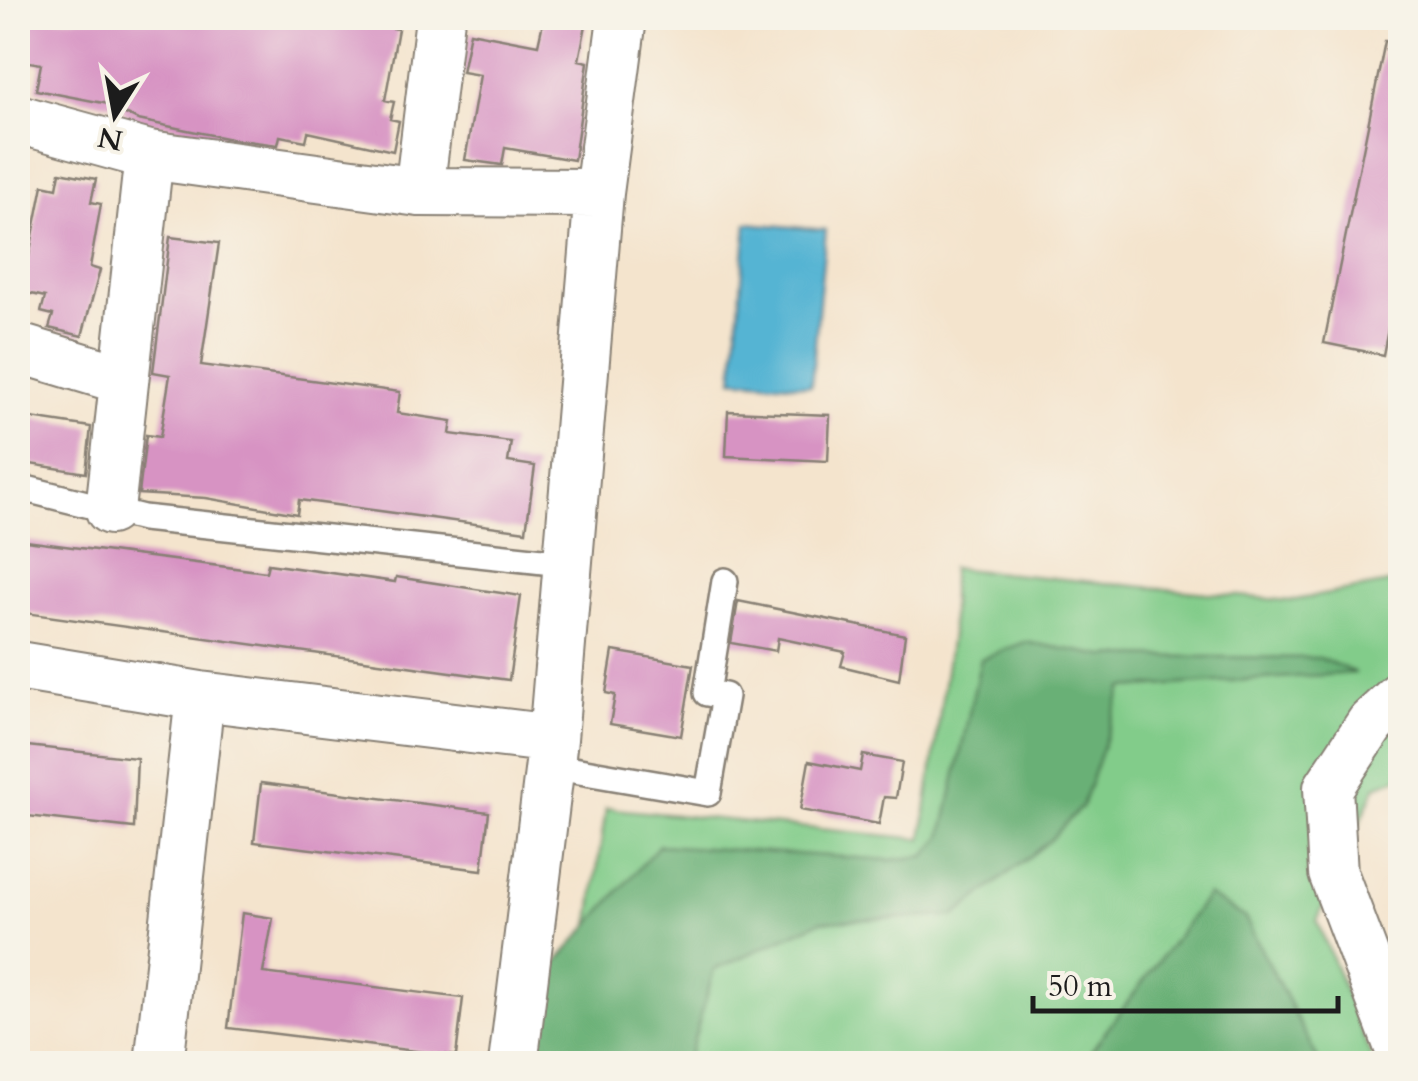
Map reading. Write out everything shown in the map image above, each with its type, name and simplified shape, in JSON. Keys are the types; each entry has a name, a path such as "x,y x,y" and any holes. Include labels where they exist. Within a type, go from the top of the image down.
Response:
{"street":[{"path":"419,192 440,18"},
{"path":"513,1064 571,564 600,193 622,18"},
{"path":"18,119 150,155 419,192 600,193"},
{"path":"110,510 150,155"},
{"path":"18,348 124,380"},
{"path":"18,666 551,753"},
{"path":"159,1064 200,696"},
{"path":"1400,696 1372,724 1328,788 1333,873 1400,1050"}],"lane":[{"path":"18,486 144,518 571,564"},
{"path":"551,753 708,793 725,696 706,693 726,581"}],"green space":[{"path":"951,568 1290,601 1400,581 1400,777 1376,786 1317,921 1374,1063 570,1064 606,808 922,839 951,635"},
{"path":"1025,642 1105,656 1320,658 1356,673 1123,688 1082,806 1050,840 955,916 821,921 714,970 687,1063 539,1063 538,984 659,845 890,860 925,856 942,837 981,659"},
{"path":"1208,895 1245,918 1320,1063 1082,1063"}],"water":[{"path":"747,223 826,230 811,386 733,379"}],"building":[{"path":"18,18 287,18 319,23 320,18 334,18 398,29 385,100 394,102 390,119 399,121 393,151 308,132 306,141 280,136 278,145 231,139 138,120 123,113 124,107 36,90 41,64 18,60"},
{"path":"544,18 586,25 579,60 588,62 574,160 505,148 502,165 465,160 480,75 462,72 470,32 538,45"},
{"path":"1385,41 1400,42 1400,267 1383,355 1324,343"},
{"path":"60,172 96,179 91,202 101,204 90,267 100,270 82,336 49,328 53,315 41,312 45,297 18,291 18,254 29,256 43,185 57,188"},
{"path":"170,237 219,243 201,365 400,392 397,413 452,421 450,434 511,442 508,462 535,466 526,531 299,500 297,514 206,498 139,494 146,435 160,437 170,375 153,372"},
{"path":"728,411 830,415 828,461 726,456"},
{"path":"18,416 91,427 86,473 18,462"},
{"path":"18,540 266,572 268,564 395,582 396,577 521,596 509,680 18,612"},
{"path":"738,601 905,635 899,680 841,666 845,652 778,638 776,651 731,643"},
{"path":"613,651 693,665 681,736 610,724 615,695 606,693"},
{"path":"18,745 137,758 134,828 18,815"},
{"path":"863,755 902,762 896,798 884,797 879,824 800,810 809,761 860,771"},
{"path":"261,783 489,812 482,870 254,842"},
{"path":"242,913 273,918 263,973 463,998 456,1056 228,1028"}]}
